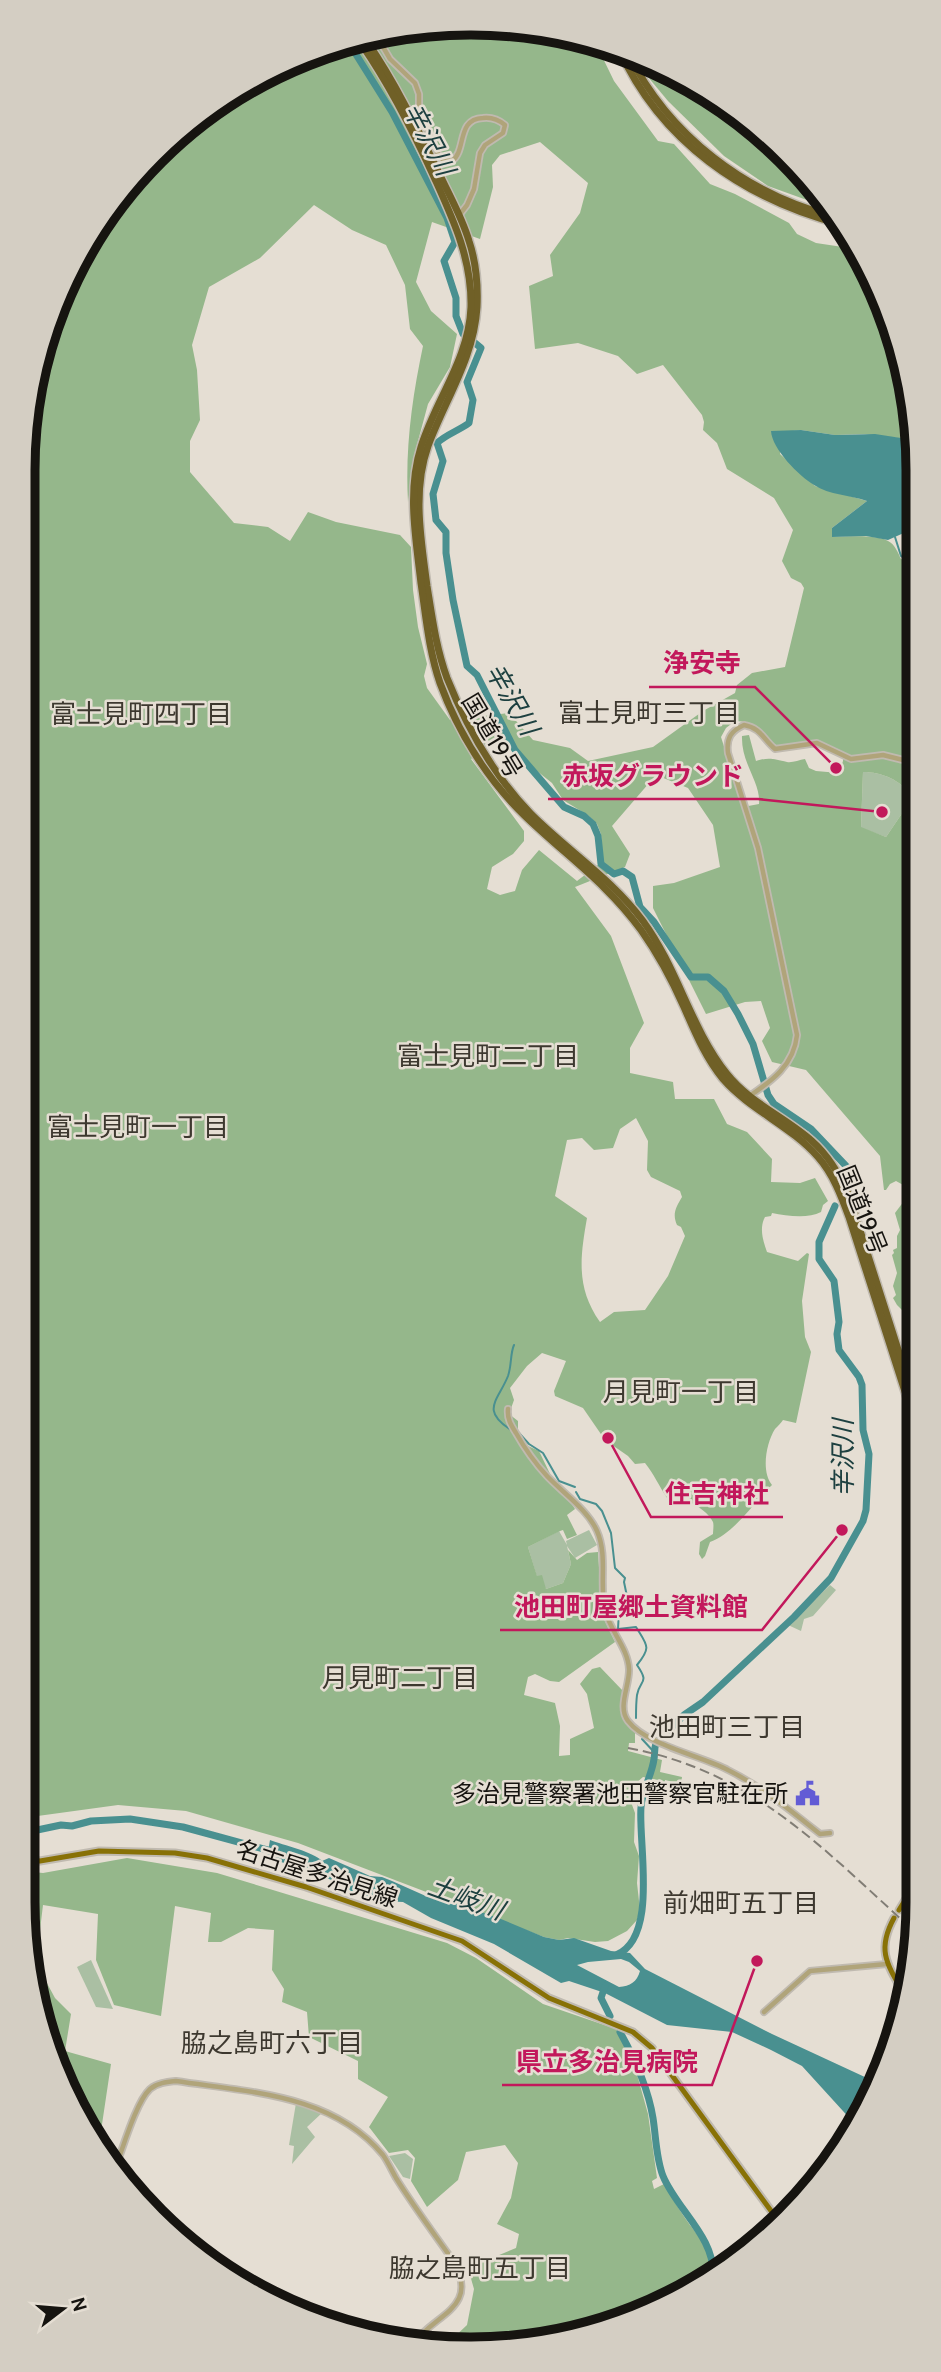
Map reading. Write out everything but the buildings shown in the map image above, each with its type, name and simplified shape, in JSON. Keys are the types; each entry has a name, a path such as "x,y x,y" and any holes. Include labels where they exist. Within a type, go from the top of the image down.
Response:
{"highway":[{"name":"国道19号","path":"371,47 390,76 456,217 468,265 471,309 468,329 454,375 428,426 420,450 413,495 426,624 440,682 460,728 489,776 524,815 602,883 644,934 671,979 706,1056 724,1080 811,1149 833,1178 849,1217 906,1395"},
{"name":"国道19号","path":"364,48 393,93 456,217"},
{"path":"627,64 662,118 703,158 758,195 827,221"},
{"path":"637,68 659,104 705,152 732,172 766,191 821,213"},
{"name":"国道19号","path":"747,1098 810,1139 826,1156 842,1180 906,1375"}],"main road":[{"name":"名古屋多治見線","path":"35,1860 99,1851 194,1855 306,1887 462,1941 549,1998 622,2026 644,2041 663,2063 773,2214"},
{"path":"899,1910 906,1899"},
{"path":"894,1918 884,1945 887,1964 898,1984"}],"street":[{"path":"381,44 390,59 415,83 419,94 419,108 443,160 452,161 457,156 465,127 474,121 487,118 505,125 503,133 485,145 480,153 474,189 467,205 456,217"},
{"path":"747,1098 779,1074 796,1049 797,1035 758,848 728,752 729,736 744,725 754,727 762,733 767,743 775,749 817,743 851,759 883,755 906,761"},
{"path":"508,1409 509,1422 535,1462 588,1518 598,1533 602,1547 607,1620 628,1663 624,1710 628,1722 666,1745 732,1772 769,1794 820,1834 830,1833"},
{"path":"764,2012 810,1970 887,1964"},
{"path":"119,2158 142,2099 151,2088 164,2082 176,2081 298,2101 337,2116 385,2158 454,2262 461,2277 461,2291 456,2306 422,2334"}],"green space":[{"path":"499,36 555,43 583,50 602,56 614,81 658,141 674,144 710,184 789,223 797,234 816,243 844,247 873,304 891,358 898,386 905,439 801,430 784,432 780,454 815,486 867,501 832,528 832,537 876,537 893,544 901,559 906,561 906,790 890,778 863,772 861,827 886,837 906,807 906,1192 905,1186 896,1181 884,1190 880,1156 806,1070 772,1062 762,1041 770,1028 761,1001 745,1002 706,1014 653,908 653,886 674,883 720,867 713,825 688,788 656,775 612,826 630,854 625,867 575,887 611,936 644,1023 630,1048 630,1073 673,1082 675,1099 714,1099 727,1124 747,1132 772,1159 771,1182 800,1183 815,1178 828,1201 821,1212 810,1216 772,1213 763,1221 762,1234 767,1252 798,1261 809,1254 802,1301 805,1337 811,1352 796,1423 783,1420 769,1442 766,1465 772,1485 736,1525 710,1542 702,1559 699,1554 700,1542 713,1534 710,1517 686,1501 667,1498 645,1463 635,1464 605,1440 583,1408 555,1396 554,1391 566,1361 542,1353 527,1366 510,1388 514,1400 509,1414 518,1421 518,1430 528,1446 539,1451 552,1478 575,1509 567,1515 577,1535 567,1539 563,1530 528,1547 537,1576 542,1575 546,1589 563,1583 571,1564 568,1550 577,1560 587,1553 598,1552 602,1615 615,1642 559,1682 535,1674 528,1677 524,1695 555,1703 560,1726 559,1756 570,1755 570,1739 594,1728 587,1694 580,1684 592,1669 600,1667 623,1691 623,1713 635,1731 635,1743 629,1743 628,1751 662,1760 660,1772 682,1777 681,1784 665,1780 665,1785 658,1780 643,1777 627,1791 635,1813 634,1842 639,1856 637,1883 640,1910 637,1920 627,1931 608,1941 544,1937 298,1843 186,1811 118,1805 35,1816 35,470 39,414 50,358 68,304 80,278 125,205 183,143 253,93 331,58 386,43 414,39","holes":["540,142 588,183 580,213 550,255 553,276 529,286 535,349 578,343 618,356 637,374 663,365 702,415 703,430 717,443 727,469 774,498 793,530 782,561 791,578 801,583 804,588 785,667 752,673 737,685 735,693 703,711 653,747 588,761 570,748 533,740 509,713 450,720 427,688 424,676 427,664 413,590 411,547 400,535 336,522 308,512 290,541 268,527 234,523 190,472 190,441 200,420 197,370 192,345 209,287 260,258 314,205 352,230 386,245 405,285 410,329 423,346 410,424 408,502 415,452 428,404 450,367 457,334 431,311 416,282 432,222 480,239 493,187 492,165 500,155","735,721 756,726 776,746 816,741 832,747 843,753 839,773 816,771 809,768 805,759 789,762 772,759 756,761 749,735 742,736 745,755 759,796 759,804 743,807 721,737 726,728","497,739 552,783 563,800 597,824 601,834 603,861 577,881 539,850 522,870 515,891 500,895 487,889 492,867 513,854 524,841 524,831 471,759","636,1118 648,1141 647,1170 651,1177 680,1191 682,1197 676,1207 675,1217 685,1236 668,1276 645,1310 614,1312 600,1322 583,1285 582,1260 587,1218 555,1196 567,1140 582,1138 594,1150 613,1148 620,1129"]},
{"path":"643,71 688,93 736,125 758,143 814,203 768,186 724,156 668,101"},
{"path":"863,772 890,778 906,790 906,807 886,837 861,828"},
{"path":"906,1198 906,1314 893,1298 896,1295 893,1286 897,1273 892,1255 897,1248 900,1230 895,1213"},
{"path":"589,1530 597,1545 575,1558 567,1546 571,1564 563,1583 546,1589 537,1577 528,1547 559,1531 567,1545 566,1541"},
{"path":"830,1585 836,1590 813,1616 804,1619 801,1631 788,1625"},
{"path":"127,1858 217,1873 447,1943 476,1958 543,2004 616,2029 631,2053 648,2114 657,2178 652,2181 654,2189 664,2184 700,2238 711,2265 637,2304 583,2322 527,2333 455,2336 467,2325 474,2289 468,2268 516,2248 519,2234 497,2224 511,2198 518,2163 505,2145 466,2152 458,2180 427,2207 411,2181 415,2158 408,2150 389,2153 369,2127 388,2097 358,2079 358,2061 309,2037 307,2012 282,2002 284,1989 272,1970 274,1930 248,1928 221,1942 208,1942 211,1913 175,1906 161,2016 114,2005 96,1960 98,1914 43,1905 38,1947 35,1872"},
{"path":"91,1960 113,2009 96,2007 77,1967"},
{"path":"41,1972 55,1998 71,2014 65,2051 111,2064 101,2131 105,2138 93,2119 68,2068 50,2014"},
{"path":"296,2103 323,2112 307,2127 315,2137 292,2164 294,2146 289,2145"},
{"path":"405,2153 413,2159 410,2179 403,2177 389,2156"}],"water":[{"path":"801,430 835,435 875,434 905,439 906,532 888,540 866,536 832,537 832,528 867,501 833,493 808,481 787,461 776,446 771,431"},
{"path":"270,1840 322,1861 329,1858 370,1876 382,1877 428,1897 435,1896 544,1937 559,1940 574,1938 611,1951 630,1953 645,1969 772,2034 868,2078 863,2090 858,2093 860,2096 849,2117 802,2066 732,2032 667,2025 605,1993 569,1981 561,1983 494,1944 431,1918 403,1902 382,1901 361,1895 343,1884 267,1857","holes":["621,1959 640,1971 632,1983 619,1987 577,1965"]}],"waterway":[{"name":"辛沢川","path":"354,51 392,112 447,218 455,242 444,261 456,298 456,316 463,334"},
{"name":"辛沢川","path":"475,343 481,348 467,382 473,400 469,423 437,443 443,461 433,494 436,520 446,532 446,553 453,600 467,666 477,675 515,750 564,807 584,816 593,824 598,836 601,864 614,874 623,871 632,877 640,907 654,922 691,977 708,977 724,991 753,1044 768,1095 774,1104 811,1129 847,1167 846,1174"},
{"path":"895,537 901,556 906,558"},
{"name":"辛沢川","path":"616,1955 629,1945 638,1930 642,1910 644,1888 641,1807 656,1743 794,1617 831,1578 863,1521 869,1454 863,1430 862,1385 839,1350 834,1281 819,1259 819,1242 835,1206"},
{"path":"511,1430 496,1417 494,1405 508,1376 514,1345"},
{"path":"519,1433 543,1453 559,1481 575,1487"},
{"path":"576,1492 580,1499 596,1504 602,1511 611,1533 615,1568 625,1578 629,1606 619,1610 618,1629 636,1627 646,1646 645,1654 637,1665 644,1679 638,1690 636,1718"},
{"path":"642,1739 654,1752"},
{"name":"土岐川","path":"35,1830 91,1821 130,1819 183,1827 275,1852"},
{"path":"605,1986 601,1998 610,2016"},
{"path":"620,2032 648,2095 663,2176 702,2237 712,2264"}],"railway":[{"path":"628,1748 672,1759 713,1775 749,1794 816,1843 905,1923"}],"place":[{"name":"浄安寺","path":"836,768"},
{"name":"赤坂グラウンド","path":"882,812"},
{"name":"住吉神社","path":"608,1438"},
{"name":"池田町屋郷土資料館","path":"842,1530"},
{"name":"多治見警察署池田警察官駐在所","path":"808,1794"},
{"name":"県立多治見病院","path":"757,1961"}],"district":[{"name":"富士見町三丁目","path":"649,713"},
{"name":"富士見町四丁目","path":"141,714"},
{"name":"富士見町二丁目","path":"488,1056"},
{"name":"富士見町一丁目","path":"138,1127"},
{"name":"月見町一丁目","path":"681,1392"},
{"name":"月見町二丁目","path":"400,1678"},
{"name":"池田町三丁目","path":"727,1727"},
{"name":"前畑町五丁目","path":"741,1903"},
{"name":"脇之島町六丁目","path":"272,2043"},
{"name":"脇之島町五丁目","path":"480,2268"}]}
